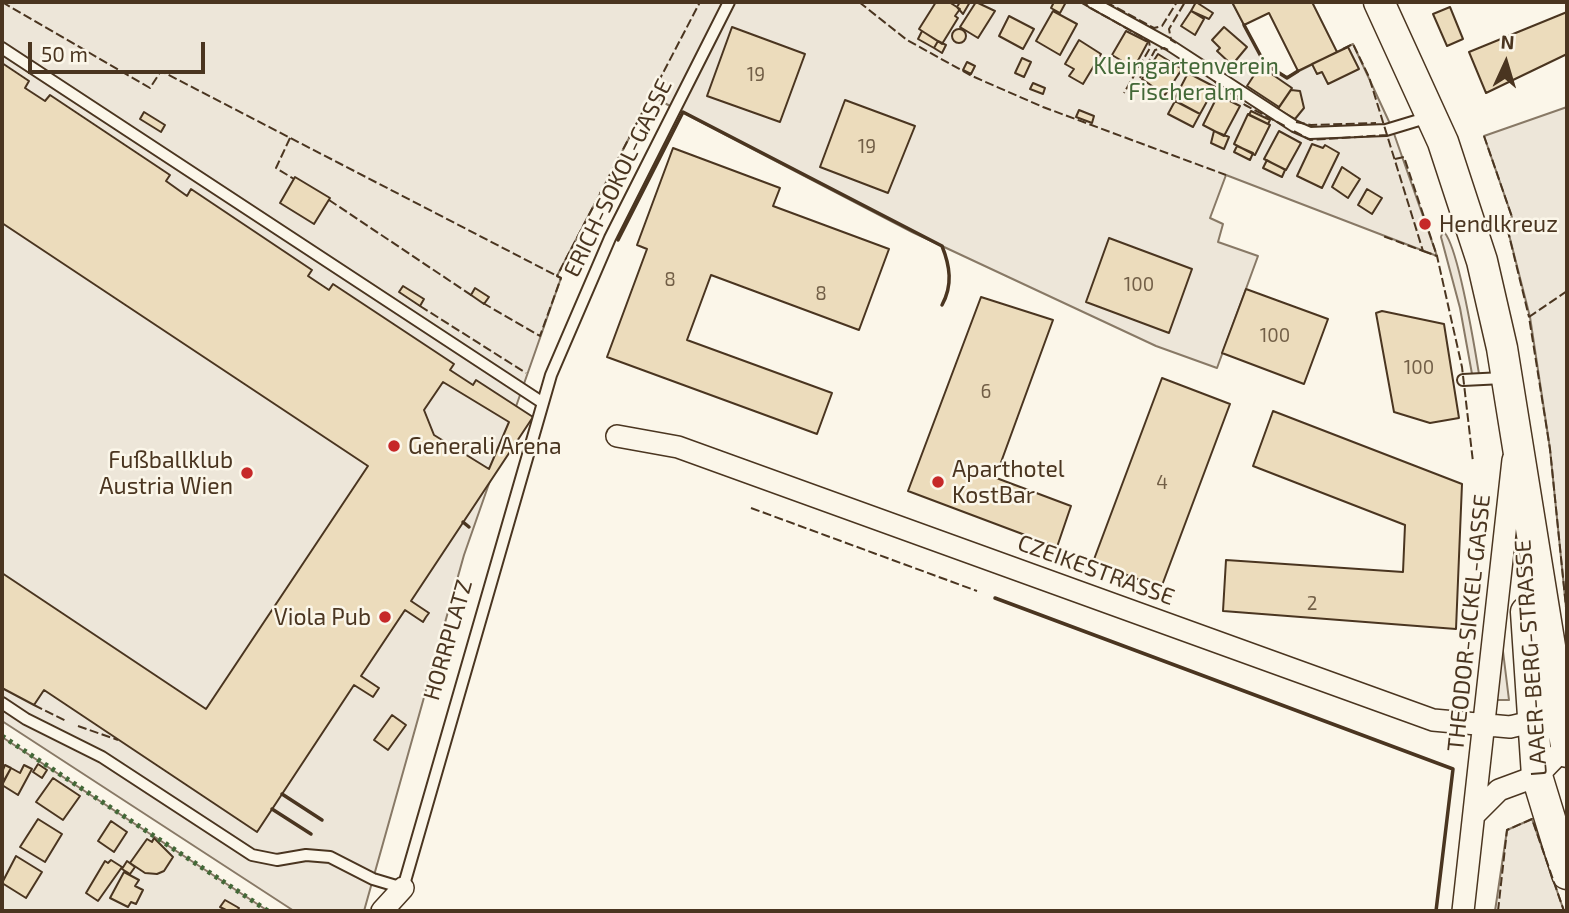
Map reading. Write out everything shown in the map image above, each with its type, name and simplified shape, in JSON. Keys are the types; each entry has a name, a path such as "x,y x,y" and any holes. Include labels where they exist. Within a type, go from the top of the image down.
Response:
{"main road":[{"name":"LAAER-BERG-STRASSE","path":"1379,2 1432,117 1482,261 1515,437 1547,717 1537,776 1567,874"},
{"name":"LAAER-BERG-STRASSE","path":"1547,717 1566,749"}],"street":[{"name":"CZEIKESTRASSE","path":"617,436 678,447 1388,706 1433,720 1484,727 1547,717"},
{"name":"THEODOR-SICKEL-GASSE","path":"1463,911 1515,437"},
{"path":"1475,814 1499,790 1537,776 1566,749"},
{"name":"HORRPLATZ","path":"382,911 403,888"}],"lane":[{"name":"ERICH-SOKOL-GASSE","path":"551,375 610,239 729,2"},
{"path":"1092,2 1168,44 1294,126 1310,132 1386,130 1432,117"},
{"path":"2,48 543,404"},
{"name":"HORRPLATZ","path":"403,888 551,375"},
{"path":"1463,380 1506,378"},
{"path":"2,703 26,719 102,757 252,855 276,860 306,855 330,857 373,879 403,888"}],"green space":[{"name":"Fußballklub Austria Wien","path":"2,2 1232,2 1265,64 1287,77 1353,44 1392,128 1437,256 1226,175 1210,218 1223,224 1218,242 1258,256 1217,368 1156,346 912,232 651,96 557,276 561,278 464,555 364,911 294,911 2,721"},
{"path":"1567,107 1567,617 1550,449 1530,317 1506,223 1512,217 1484,136"},
{"path":"1443,231 1449,240 1460,275 1479,374 1472,374 1460,308 1441,237"},
{"path":"1499,619 1509,700 1494,700"},
{"path":"2,737 268,911 2,911"},
{"path":"1532,819 1564,911 1495,911 1507,830"}],"building":[{"path":"936,2 949,2 960,9 955,16 958,18 942,44 919,29"},
{"path":"960,2 970,2 963,14 957,7"},
{"path":"976,2 995,11 978,38 960,27"},
{"path":"1054,2 1066,2 1060,13 1051,8"},
{"path":"1196,2 1213,13 1209,19 1191,11"},
{"path":"1232,2 1312,2 1337,52 1298,71 1269,13 1244,25"},
{"path":"1450,7 1463,39 1447,46 1433,14"},
{"path":"1053,11 1077,24 1060,55 1036,41"},
{"path":"1191,11 1204,19 1195,35 1181,26"},
{"path":"1567,12 1567,54 1486,93 1469,52"},
{"path":"1009,16 1034,29 1023,49 999,36"},
{"path":"732,27 805,54 780,122 707,96"},
{"path":"1224,27 1247,47 1232,65 1217,51 1220,48 1212,40"},
{"path":"959,29 964,31 964,41 959,43 954,41 952,36 954,31"},
{"path":"922,31 938,41 934,48 918,39"},
{"path":"1126,31 1148,42 1134,68 1112,55"},
{"path":"1079,40 1101,54 1083,84 1069,76 1074,69 1065,64"},
{"path":"938,41 946,45 942,53 934,48"},
{"path":"1348,47 1359,69 1328,84 1322,72 1317,74 1312,64"},
{"path":"1158,54 1182,69 1165,95 1142,79"},
{"path":"1022,58 1031,62 1024,77 1015,73"},
{"path":"967,62 975,66 971,74 963,70"},
{"name":"Generali Arena","path":"2,63 29,81 25,88 45,101 50,95 170,175 166,181 187,196 191,189 312,270 308,276 329,290 333,284 454,364 450,370 473,385 476,380 533,417 411,601 429,613 423,622 405,610 361,676 379,688 373,697 354,685 257,832 44,690 34,705 2,688 2,573 206,709 368,466 2,223","holes":["443,382 509,422 489,469 434,435 424,410"]},
{"path":"1260,66 1292,88 1279,107 1247,86"},
{"path":"1188,73 1215,87 1200,114 1174,100"},
{"path":"1033,83 1045,88 1043,94 1030,89"},
{"path":"1291,90 1300,91 1304,108 1295,119 1278,109"},
{"path":"1218,95 1240,106 1224,136 1203,125"},
{"path":"845,100 915,126 888,193 820,167"},
{"path":"1175,101 1200,114 1193,127 1168,114"},
{"path":"1079,110 1094,116 1092,123 1076,117"},
{"path":"1251,111 1270,120 1268,124 1249,115"},
{"path":"144,112 165,125 161,132 140,119"},
{"path":"1248,114 1270,125 1255,155 1234,144"},
{"path":"1214,131 1229,137 1224,149 1211,143"},
{"path":"1279,131 1301,143 1286,170 1264,159"},
{"path":"1312,144 1323,148 1325,145 1339,153 1322,188 1297,176"},
{"path":"1237,146 1253,153 1250,160 1234,152"},
{"path":"673,148 780,188 773,206 889,249 859,330 711,275 687,340 832,393 817,434 607,357 647,249 637,245"},
{"path":"1267,160 1285,170 1282,177 1263,168"},
{"path":"1342,167 1360,179 1348,198 1332,187"},
{"path":"295,177 330,198 314,224 280,203"},
{"path":"1367,189 1382,198 1372,214 1358,205"},
{"path":"1109,238 1192,269 1169,333 1086,302"},
{"path":"403,286 424,299 420,306 399,292"},
{"path":"475,288 489,297 484,304 471,295"},
{"path":"1246,289 1328,319 1304,384 1222,353"},
{"path":"981,297 1053,320 1000,465 996,464 991,476 1071,506 1057,547 908,491"},
{"path":"1382,311 1444,324 1459,418 1430,423 1394,412 1376,313"},
{"path":"1162,378 1230,404 1161,588 1093,562"},
{"path":"1273,411 1462,484 1456,629 1223,611 1226,560 1403,572 1405,525 1253,466"},
{"path":"392,715 406,725 388,750 374,740"},
{"path":"38,764 47,770 42,778 33,772"},
{"path":"5,765 11,768 2,784 2,772"},
{"path":"24,765 32,769 18,795 2,785 11,768 20,773"},
{"path":"53,778 80,796 63,820 36,802"},
{"path":"38,819 62,834 45,862 20,847"},
{"path":"111,821 127,832 114,852 98,841"},
{"path":"154,838 173,857 164,871 157,874 145,873 130,863 147,839 152,842"},
{"path":"16,856 42,872 26,898 2,883"},
{"path":"111,860 122,867 98,901 86,893 105,861 108,863"},
{"path":"127,861 135,867 130,874 122,869"},
{"path":"124,872 139,880 135,886 143,890 136,904 131,902 128,907 110,898"},
{"path":"225,900 239,908 237,911 220,907"}],"hedge":[{"path":"2,736 268,911"}],"fence":[{"path":"2,2 150,88 161,71 561,278"},
{"path":"483,303 540,336 561,278 557,276 700,2"},
{"path":"859,2 907,40 972,76 1043,107 1226,175"},
{"path":"1080,2 1149,41 1150,48 1124,93"},
{"path":"1106,2 1154,28 1162,26 1177,2"},
{"path":"1176,43 1171,40 1169,29 1185,2"},
{"path":"1343,49 1353,44 1369,77 1423,251 1383,236"},
{"path":"1140,78 1155,50 1168,50"},
{"path":"1214,81 1245,105 1285,126"},
{"path":"1296,122 1311,125 1376,123"},
{"path":"1294,131 1310,140 1387,135"},
{"path":"1484,136 1512,217 1506,223 1529,317"},
{"path":"290,138 276,168 294,179"},
{"path":"1395,159 1404,157 1437,256"},
{"path":"329,200 474,297"},
{"path":"1423,251 1437,256 1462,367 1473,462"},
{"path":"1567,291 1529,317 1550,449 1567,617"},
{"path":"420,306 526,373"},
{"path":"751,508 977,591"},
{"path":"34,705 66,721"},
{"path":"78,726 118,740"},
{"path":"1498,911 1507,830 1532,819 1564,911"}],"wall":[{"path":"1244,25 1265,64 1287,78 1298,71"},
{"path":"618,240 683,112 942,246 949,276 948,290 942,305"},
{"path":"463,522 469,527"},
{"path":"995,598 1453,769 1436,911"},
{"path":"282,794 322,820"},
{"path":"272,809 311,834"}],"place":[{"name":"Hendlkreuz","path":"1425,224"},
{"name":"Generali Arena","path":"394,446"},
{"name":"Fußballklub Austria Wien","path":"247,473"},
{"name":"Aparthotel KostBar","path":"938,482"},
{"name":"Viola Pub","path":"385,617"}],"park label":[{"name":"Kleingartenverein Fischeralm","path":"1186,79"}]}
